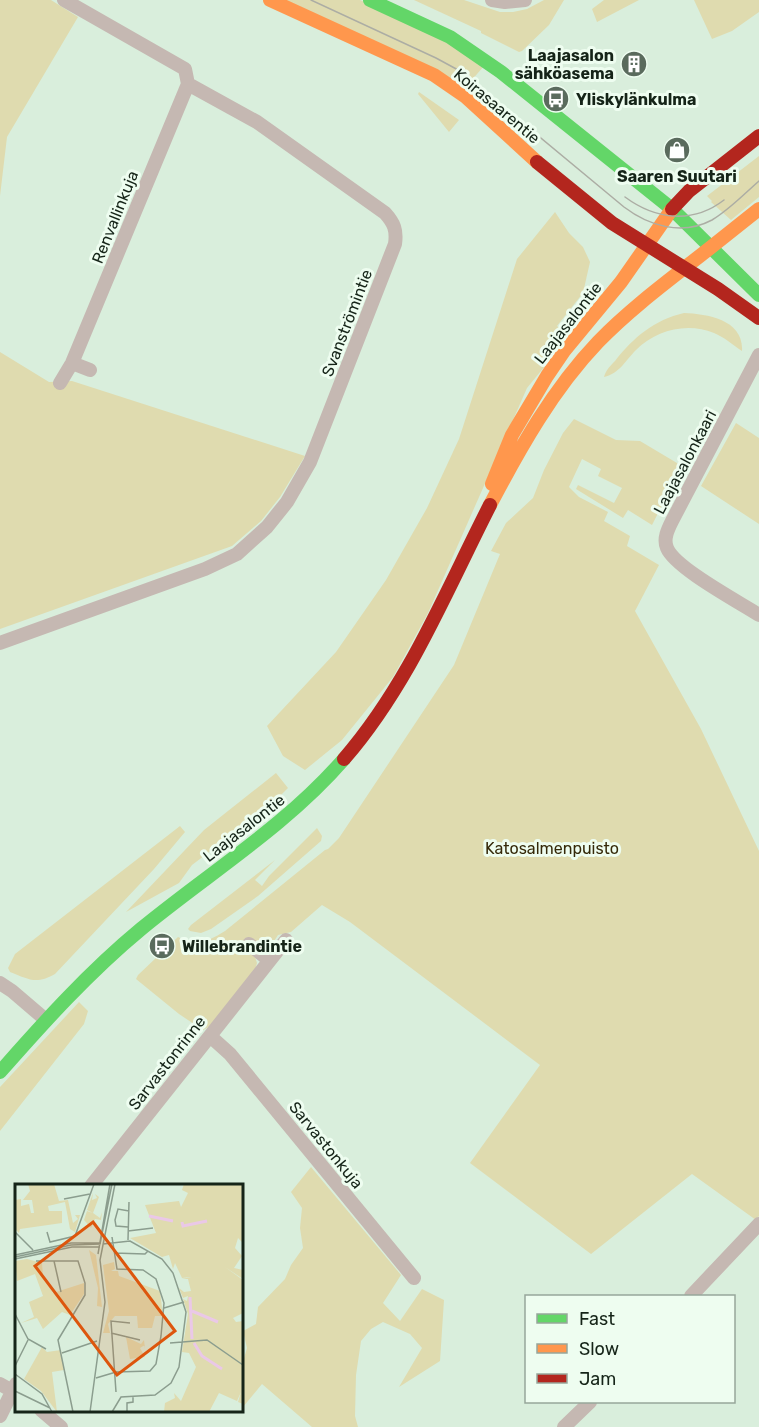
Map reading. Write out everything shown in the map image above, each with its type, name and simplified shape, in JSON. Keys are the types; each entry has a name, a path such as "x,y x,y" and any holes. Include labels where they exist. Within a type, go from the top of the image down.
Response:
{"main road":[{"name":"Koirasaarentie","path":"270,0 434,75 450,85 491,118 547,171 612,223 685,268 759,318"},
{"name":"Koirasaarentie","path":"370,0 450,37 501,72 672,209 759,295"},
{"name":"Laajasalontie","path":"458,570 504,453 528,405 564,351 609,298 672,209 688,191 759,136"},
{"name":"Laajasalontie","path":"0,1072 46,1020 102,964 138,931 265,834 325,780 358,743 408,674 502,484 566,380 607,333 645,298 759,209"}],"street":[{"name":"Svanströmintie","path":"0,643 206,569 237,554 267,527 287,502 310,462 395,244 397,233 384,213 257,122 188,84 185,69 64,0"},
{"path":"492,0 505,2 525,0"},
{"name":"Renvallinkuja","path":"60,383 72,363 188,84"},
{"name":"Laajasalonkaari","path":"759,356 672,521 666,539 667,548 686,569 759,615"},
{"path":"72,363 90,370"},
{"name":"Sarvastonrinne","path":"92,1184 286,940"},
{"path":"249,944 269,960"},
{"path":"0,983 17,994 46,1020"},
{"name":"Sarvastonkuja","path":"210,1035 230,1054 414,1278"},
{"path":"692,1295 759,1224"},
{"path":"0,1384 15,1389"},
{"path":"0,1416 15,1391"},
{"path":"564,1427 588,1403"},
{"path":"42,1412 61,1427"}],"green space":[{"path":"0,0 51,0 78,17 7,137 0,196"},
{"path":"280,0 360,0 438,36 484,66 464,89"},
{"path":"414,0 464,0 500,12 513,12 527,9 544,0 564,0 549,25 519,52 481,31"},
{"path":"604,0 639,0 597,22 592,9"},
{"path":"694,0 759,0 759,12 732,31 712,39"},
{"path":"419,92 459,120 449,132 418,94"},
{"path":"759,156 759,197 731,220 707,196"},
{"path":"555,212 569,233 583,247 590,262 583,293 557,326 563,331 545,366 527,388 428,613 393,677 342,740 305,770 283,756 267,726 336,652 386,580 427,508 459,439 517,259"},
{"path":"684,313 713,317 731,326 741,341 742,351 714,333 704,330 683,328 672,330 644,343 618,370 604,377 608,368 637,337 663,320"},
{"path":"0,352 49,382 72,381 305,456 280,497 261,521 232,546 0,629"},
{"name":"Katosalmenpuisto","path":"574,419 616,440 640,441 682,466 652,525 628,510 623,518 576,489 578,485 614,503 622,488 598,476 601,469 582,459 569,487 579,497 608,512 604,521 630,536 627,546 659,565 635,611 701,729 759,851 759,1216 756,1220 692,1174 591,1254 470,1163 540,1065 350,922 322,905 291,932 278,935 267,952 255,957 257,963 255,970 211,1026 203,1030 179,1014 136,979 178,937 191,942 202,942 225,931 339,838 454,665 500,554 491,551 506,523 533,498 563,433"},
{"path":"736,423 759,438 759,524 701,486"},
{"path":"276,773 288,788 270,806 192,865 179,883 126,912 204,830"},
{"path":"180,826 185,832 154,869 55,974 37,980 27,979 10,972 8,968 15,954"},
{"path":"317,828 322,836 321,841 258,896 211,929 201,933 188,929 275,860 255,880 262,886 269,876"},
{"path":"79,1002 88,1011 84,1024 0,1131 0,1087"},
{"path":"311,1167 401,1275 383,1303 400,1321 422,1289 444,1300 440,1361 399,1387 422,1348 410,1334 383,1322 371,1329 361,1341 356,1375 355,1416 358,1427 312,1427 262,1384 243,1407 243,1362 247,1348 243,1331 256,1324 258,1307 285,1279 291,1265 303,1248 300,1228 302,1208 291,1192"}],"tram line":[{"path":"311,0 460,71 624,207 655,224 678,228 701,225 724,212 759,181"},
{"path":"625,197 649,211 674,216 700,213 724,200"}],"traffic: fast":[{"path":"370,0 450,37 501,72 672,209 759,295"},
{"path":"0,1072 103,962 167,908 297,806 344,759"}],"traffic: slow":[{"path":"270,0 434,75 466,97 537,162"},
{"path":"492,484 512,435 547,376 564,351 621,282 672,209"},
{"path":"710,248 759,209"},
{"path":"490,505 538,420 582,360 624,317 710,248"}],"traffic: jam":[{"path":"672,209 689,191 759,136"},
{"path":"537,162 612,223 718,289 759,318"},
{"path":"344,759 367,730 407,669 490,505"}],"place":[{"name":"Laajasalon sähköasema","path":"634,64"},
{"name":"Yliskylänkulma","path":"556,99"},
{"name":"Saaren Suutari","path":"677,150"},
{"name":"Willebrandintie","path":"162,946"}]}
